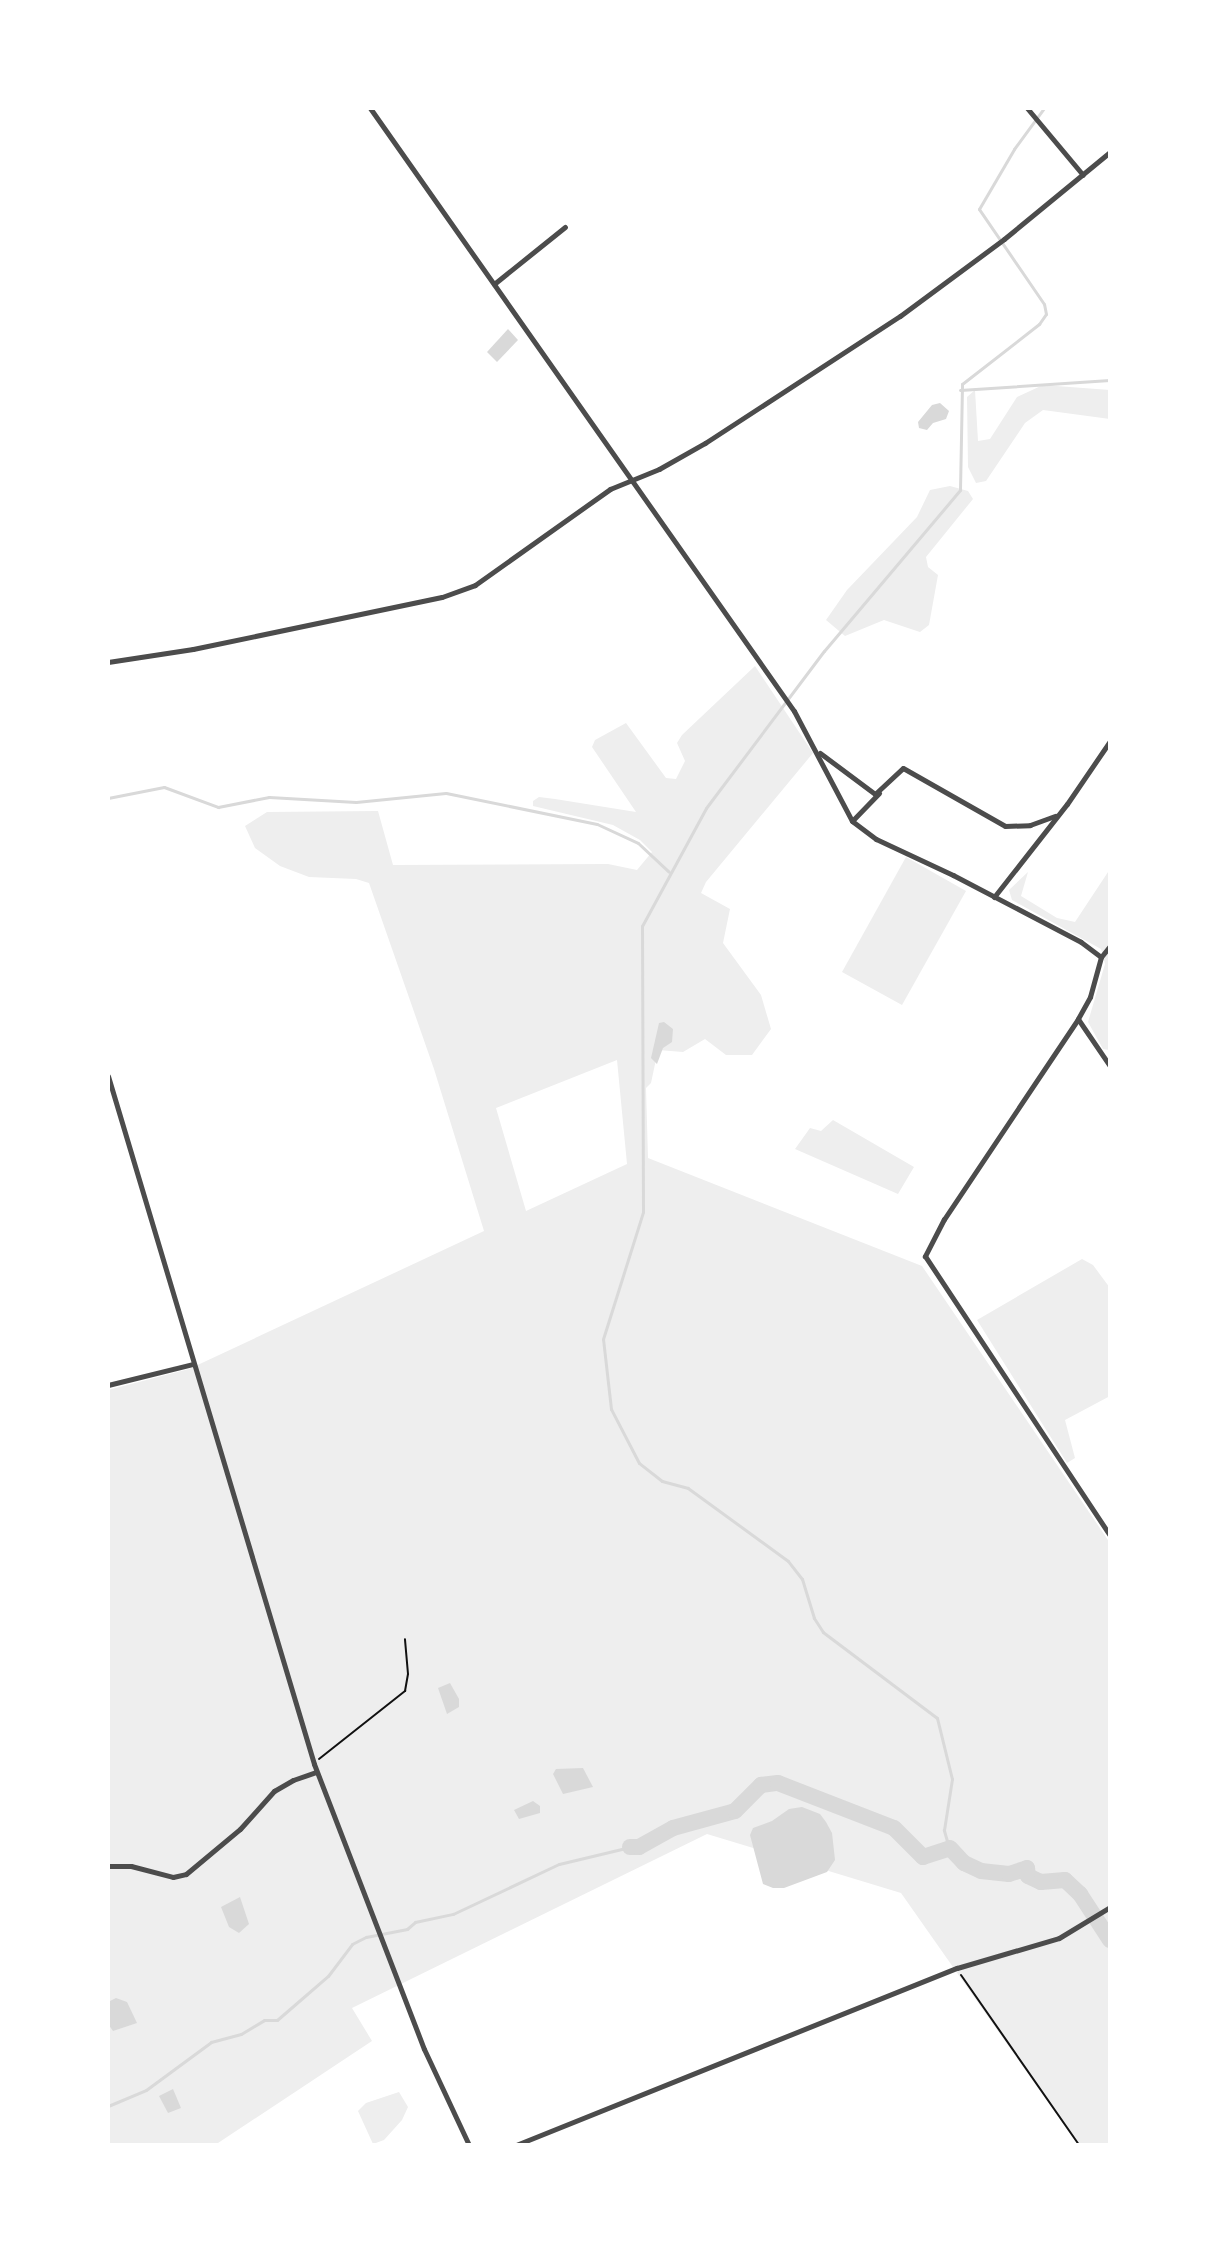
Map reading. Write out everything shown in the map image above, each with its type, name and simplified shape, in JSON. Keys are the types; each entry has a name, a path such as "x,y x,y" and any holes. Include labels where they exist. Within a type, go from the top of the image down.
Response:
{"street":[{"path":"370,108 794,711 852,821 876,839 1081,942 1101,957"},
{"path":"1030,111 1083,175"},
{"path":"108,662 193,649 458,593 485,580 610,489 671,463 788,391 900,316 1004,239 1110,152"},
{"path":"494,284 565,227"},
{"path":"994,897 1110,741"},
{"path":"816,749 870,793 880,793"},
{"path":"852,821 903,768 911,769 941,793 1005,826 1030,825 1055,816"},
{"path":"1110,946 1101,957 1090,997 1078,1019 944,1219 925,1256 1110,1536"},
{"path":"1078,1019 1110,1066"},
{"path":"108,1076 316,1772 424,2049 469,2145"},
{"path":"108,1385 193,1364"},
{"path":"108,1866 131,1866 173,1877 186,1874 240,1829 274,1791 316,1772"},
{"path":"516,2145 957,1968 1050,1942 1110,1907"}],"path":[{"path":"314,1764 405,1691 408,1674 405,1639"},
{"path":"957,1968 1079,2145"}],"shaded area":[{"path":"508,329 518,340 497,362 487,352"},
{"path":"1043,385 1110,390 1110,419 1043,410 1025,423 986,481 976,483 968,467 967,397 975,390 978,441 990,439 1017,397"},
{"path":"940,403 949,411 946,419 933,423 927,430 919,428 918,422 932,405"},
{"path":"950,486 968,491 973,499 926,557 928,567 938,575 929,625 920,632 884,620 845,636 826,620 847,590 917,517 930,490"},
{"path":"755,666 813,753 706,882 701,893 730,909 723,943 761,995 771,1029 752,1055 726,1055 705,1039 683,1052 658,1050 651,1083 646,1088 648,1158 922,1266 1110,1543 1110,2145 1078,2145 901,1893 707,1834 352,2008 372,2041 215,2145 108,2145 108,1390 189,1369 484,1231 434,1069 369,883 356,879 309,877 280,866 255,848 245,826 267,812 378,811 393,865 608,864 637,870 652,852 640,840 613,825 533,806 533,801 539,797 636,812 592,747 595,740 626,723 666,778 676,779 685,761 677,743","holes":["617,1060 627,1164 526,1211 496,1108"]},
{"path":"906,857 966,891 902,1005 842,972"},
{"path":"1110,869 1109,1050 1103,1049 1088,1022 1105,964 1101,949 1012,900 1009,890 1028,872 1021,896 1057,918 1075,922"},
{"path":"664,1022 673,1029 672,1042 663,1048 657,1064 651,1058 659,1023"},
{"path":"833,1120 914,1167 898,1194 795,1149 810,1128 821,1131"},
{"path":"1082,1259 1093,1265 1110,1288 1110,1396 1065,1420 1075,1458 1067,1463 977,1320"},
{"path":"450,1683 459,1699 459,1707 447,1714 438,1688"},
{"path":"583,1768 593,1787 563,1794 553,1774 556,1769"},
{"path":"533,1801 540,1806 540,1813 519,1819 514,1810"},
{"path":"802,1807 820,1814 826,1822 832,1833 835,1860 827,1872 784,1888 763,1884 750,1835 753,1828 772,1821 789,1809"},
{"path":"240,1897 249,1924 239,1933 229,1927 221,1907"},
{"path":"116,1998 127,2002 137,2023 113,2031 108,2024 108,2002"},
{"path":"173,2089 181,2108 168,2113 159,2096"},
{"path":"399,2092 408,2107 402,2120 384,2140 373,2144 358,2111 366,2103"}],"waterway":[{"path":"949,1848 944,1830 952,1779 937,1718 823,1632 814,1618 802,1579 788,1561 688,1488 662,1481 639,1463 611,1409 603,1339 643,1212 642,926 706,808 824,651 960,490 962,384 1039,324 1046,314 1044,304 979,209 1014,149 1044,108"},
{"path":"960,390 1110,380"},
{"path":"108,798 164,787 218,807 269,797 356,802 446,793 597,824 638,843 669,872"},
{"path":"630,1847 639,1847 673,1828 735,1811 761,1785 778,1783 894,1828 923,1857 950,1848 964,1863 981,1871 1009,1874 1027,1868 1028,1876 1041,1882 1065,1880 1080,1894 1110,1940"},
{"path":"108,2106 146,2090 211,2042 241,2034 264,2020 277,2020 328,1976 352,1944 366,1937 407,1929 415,1922 453,1914 559,1864 630,1847"}]}
